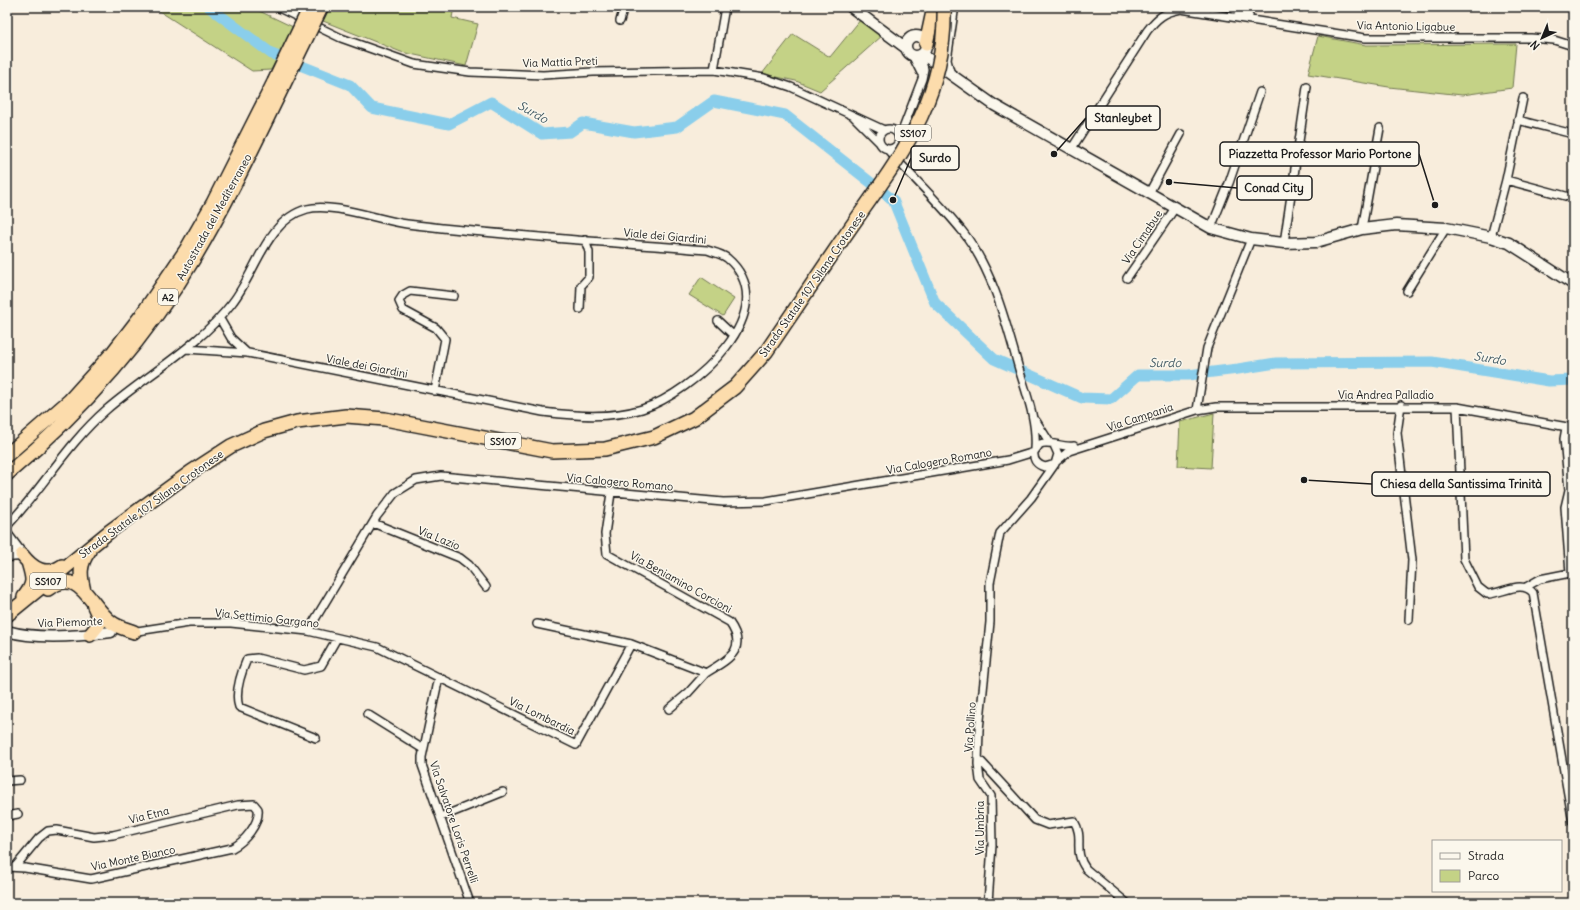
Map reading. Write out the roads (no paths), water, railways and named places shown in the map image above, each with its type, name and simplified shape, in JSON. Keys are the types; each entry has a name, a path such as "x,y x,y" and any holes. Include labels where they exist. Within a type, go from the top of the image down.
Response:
{"highway":[{"name":"Autostrada del Mediterraneo","path":"7,455 69,401 114,351 167,280 213,203 279,84 318,7"},
{"name":"Strada Statale 107 Silana Crotonese","path":"9,613 110,531 191,472 231,446 264,431 297,422 346,416 385,419 552,451 606,449 654,437 694,418 735,387 766,352 900,155 927,107 935,85 941,58 944,31 944,7"},
{"path":"918,47 933,13"},
{"name":"Autostrada del Mediterraneo","path":"7,474 78,408 150,322 196,255 249,155 279,84"},
{"path":"7,450 22,442"},
{"path":"110,531 88,552 82,562 80,571 88,598 103,625 134,632"},
{"path":"18,552 37,570 53,572 83,552"},
{"path":"9,613 31,588 33,579 18,552"},
{"path":"9,613 21,608 57,582 67,581 76,583 111,627"},
{"path":"90,635 99,624 98,615"}],"main road":[{"path":"851,7 881,28 902,37 918,47 944,70 994,105 1072,148 1210,228 1251,239 1284,243 1316,242 1362,229 1396,225 1446,228 1491,236 1509,243 1573,284"},
{"path":"7,535 18,552 7,555"},
{"name":"Via Piemonte","path":"7,632 36,636 90,635 111,627"}],"street":[{"name":"Via Mattia Preti","path":"277,7 364,48 414,64 463,71 543,75 594,72 714,70 764,78 791,87 886,130 896,133 899,139"},
{"path":"620,21 624,7"},
{"path":"714,70 725,7"},
{"path":"887,149 895,147 899,139 922,79 930,70 944,70 947,60 954,12 953,7"},
{"path":"1229,7 1258,20"},
{"name":"Via Antonio Ligabue","path":"1072,148 1147,31 1159,17 1170,11 1181,9 1258,20 1312,31 1365,38 1531,38 1554,40 1573,46"},
{"path":"918,47 919,67 922,79"},
{"path":"1284,243 1307,87"},
{"path":"1210,228 1229,183 1260,92"},
{"path":"1491,236 1506,180 1523,98"},
{"name":"Via Mattia Preti","path":"848,112 879,142 881,146 887,149 910,175"},
{"path":"879,142 880,135 906,118"},
{"path":"1518,120 1573,134"},
{"path":"1362,229 1380,128"},
{"path":"1150,193 1182,134"},
{"path":"895,147 910,175 963,232 974,248 996,295 1033,415 1036,437 1034,450 1037,463 1042,473 1041,485"},
{"path":"1506,180 1573,198"},
{"name":"Viale dei Giardini","path":"7,526 71,443 106,410 186,348 220,319 238,296 273,234 288,218 305,209 323,206 404,224 707,250 726,258 740,274 748,296 742,321 726,346 702,374 673,395 643,409 612,416 577,416 436,391 248,353 186,348"},
{"name":"Via Cimabue","path":"1127,278 1175,208"},
{"path":"1407,291 1446,228"},
{"path":"1197,410 1207,348 1251,239"},
{"path":"580,309 581,286 589,277 589,252 585,240"},
{"path":"436,391 445,339 436,328 403,310 399,301 403,295 410,291 454,296"},
{"name":"Viale dei Giardini","path":"220,319 231,338 248,353"},
{"path":"718,321 733,335"},
{"path":"1401,405 1397,433 1412,560 1408,620"},
{"name":"Via Andrea Palladio","path":"1197,410 1239,406 1401,405 1457,407 1570,428"},
{"path":"1457,407 1461,482 1460,499 1463,514 1462,548 1465,565 1478,587 1487,594 1526,587 1540,579 1570,573 1565,508 1569,490 1564,439 1570,428"},
{"name":"Via Campania","path":"1056,462 1068,451 1197,410"},
{"path":"1008,460 1027,460 1045,467 1056,462 1058,451 1033,415"},
{"path":"1008,460 1034,450 1044,443 1052,444"},
{"name":"Via Campania","path":"1052,444 1067,448 1090,444"},
{"name":"Via Calogero Romano","path":"308,631 373,523 395,493 416,480 441,476 611,493 723,502 766,501 1008,460"},
{"name":"Via Pollino","path":"1056,462 1041,485 1007,524 998,539 997,554 990,583 990,622 978,758 1035,820 1048,825 1074,821 1080,831 1078,850 1081,862 1086,869 1127,903"},
{"name":"Via Beniamino Corcioni","path":"611,493 605,534 607,554 729,622 737,634 738,644 730,658 706,673"},
{"name":"Via Lazio","path":"373,523 460,558 469,565 486,587"},
{"path":"1526,587 1533,594 1536,607 1573,823"},
{"name":"Via Settimio Gargano","path":"134,632 189,622 231,623 308,631 377,647 439,677"},
{"path":"537,624 631,644 706,673 688,693 669,709"},
{"path":"316,738 239,707 236,698 242,670 247,658 257,658 304,670 321,666 337,638"},
{"name":"Via Lombardia","path":"439,677 576,745 631,644"},
{"name":"Via Salvatore Loris Perrelli","path":"439,677 423,749 422,765 470,903"},
{"path":"367,714 423,749"},
{"name":"Via Umbria","path":"978,758 980,780 991,796 992,845 988,903"},
{"path":"7,782 20,780"},
{"path":"441,817 503,792"},
{"name":"Via Etna","path":"15,866 39,838 48,831 57,830 94,837 113,835 222,808 254,804 258,809 258,819 239,845"},
{"path":"7,816 18,814"},
{"name":"Via Monte Bianco","path":"7,867 15,866 92,879 232,848 239,845"}],"waterway":[{"name":"Surdo","path":"209,7 272,54 350,85 372,108 449,124 491,102 542,134 570,132 583,123 634,132 677,127 714,101 785,115 893,200 935,303 994,359 1082,398 1111,399 1138,375 1188,375 1276,363 1432,362 1549,381 1573,380"}],"place":[{"name":"Stanleybet","path":"1054,154"},
{"name":"Conad City","path":"1169,182"},
{"name":"Surdo","path":"893,200"},
{"name":"Piazzetta Professor Mario Portone","path":"1435,205"},
{"name":"Chiesa della Santissima Trinità","path":"1304,480"}]}
